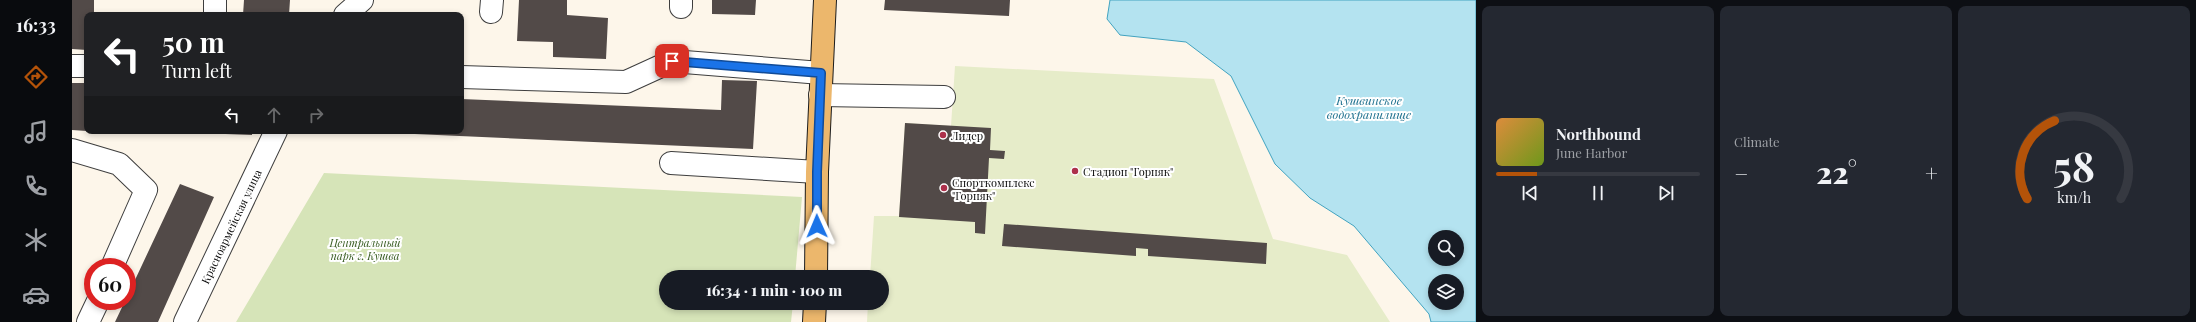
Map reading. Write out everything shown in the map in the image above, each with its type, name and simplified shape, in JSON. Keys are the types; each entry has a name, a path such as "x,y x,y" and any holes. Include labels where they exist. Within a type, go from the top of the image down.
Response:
{"main road":[{"path":"816,270 817,172 825,0"},
{"path":"814,322 815,310"}],"lane":[{"path":"214,12 215,0"},
{"path":"348,12 362,0"},
{"path":"362,12 366,0"},
{"path":"464,77 626,82 672,61 821,73"},
{"path":"72,66 84,66"},
{"path":"820,95 944,97"},
{"name":"Красноармейская улица","path":"185,322 275,134"},
{"path":"72,150 119,164 146,190 116,258"},
{"path":"671,163 817,172"},
{"path":"88,322 94,310"}],"green space":[{"name":"Стадион \"Горняк\"","path":"955,66 1214,79 1273,239 1347,255 1390,322 867,322 868,310 889,310 889,270 870,270 874,216 899,216 905,123 951,126"},
{"name":"Центральный парк г. Кушва","path":"324,173 802,197 796,270 659,270 659,310 792,310 791,322 236,322"}],"water":[{"name":"Кушвинское водохранилище","path":"1110,0 1476,0 1476,322 1431,322 1429,314 1354,226 1310,198 1275,164 1231,76 1186,42 1120,35 1107,19"}],"building":[{"path":"72,0 94,0 94,12 84,12 84,50 72,49"},
{"path":"244,0 290,0 289,12 243,12"},
{"path":"519,0 567,0 567,15 608,18 606,59 553,57 553,42 517,41"},
{"path":"712,0 756,0 755,15 712,14"},
{"path":"885,0 1010,0 1009,16 884,10"},
{"path":"722,80 757,81 753,149 415,134 464,134 464,99 721,110"},
{"path":"72,83 84,83 84,131 72,130"},
{"name":"Спорткомплекс \"Горняк\"","path":"905,123 991,128 990,150 1005,151 1004,159 989,158 985,234 975,233 975,222 899,217"},
{"path":"226,134 252,134 252,135"},
{"path":"180,184 214,197 158,322 115,322 121,310 136,310 136,278"},
{"path":"1004,224 1267,243 1266,264 1148,256 1148,249 1136,248 1136,256 1002,246"}],"place":[{"name":"Лидер","path":"943,135"},
{"name":"Стадион \"Горняк\"","path":"1075,171"},
{"name":"Спорткомплекс \"Горняк\"","path":"944,188"}],"route":[{"path":"672,61 821,73 817,172 817,226"}]}
